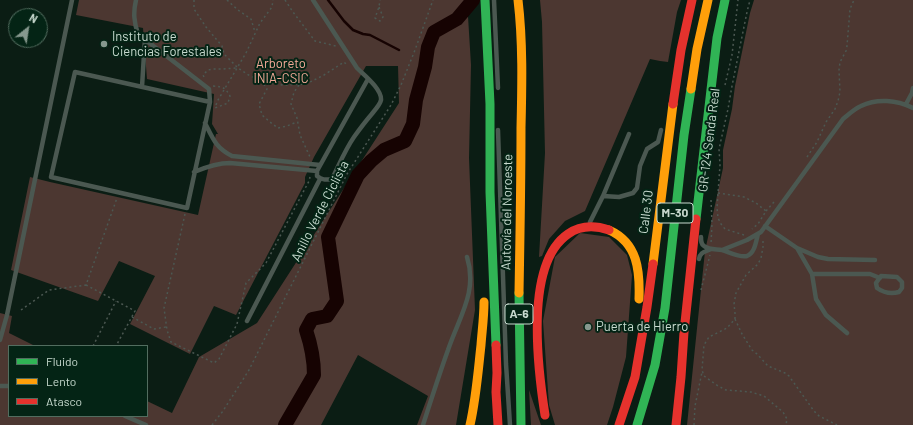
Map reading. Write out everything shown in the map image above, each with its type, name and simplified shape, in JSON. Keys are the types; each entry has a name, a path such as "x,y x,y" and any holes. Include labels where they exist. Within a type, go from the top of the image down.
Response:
{"highway":[{"name":"Autovía del Noroeste","path":"485,0 486,68 484,118 490,158 498,425"},
{"name":"Autovía del Noroeste","path":"518,0 522,70 519,300 521,425"},
{"name":"Calle 30","path":"619,425 635,378 648,300 668,138 681,50 692,0"},
{"name":"M-30","path":"637,425 658,350 665,308 685,127 697,48 708,0"},
{"path":"676,425 700,176 717,38 725,0"},
{"name":"Autovía del Noroeste","path":"477,11 486,68"},
{"path":"521,178 530,166"},
{"path":"521,204 528,252 528,319 530,359 536,392 546,418 538,361 537,342 537,317 542,277 554,248 565,235 580,228 598,226 614,233 628,246 637,265 640,282 635,378"},
{"path":"464,425 478,353 482,293 483,320 480,364 476,396 470,425"},
{"path":"668,425 684,332"}],"lane":[{"path":"0,340 7,315 72,0"},
{"path":"136,0 134,7 134,22 138,34 209,89 210,102 187,208 51,177 75,72 210,102"},
{"path":"313,0 357,68 380,94 381,100 353,138 332,179 320,179 314,171"},
{"path":"494,0 486,68 498,90"},
{"path":"142,87 145,38"},
{"path":"314,171 320,165 368,79"},
{"path":"906,104 913,91"},
{"path":"701,233 702,244 704,246 711,249 747,256 754,248 760,233 843,119 860,106 882,100 906,104 913,108"},
{"path":"666,117 673,105"},
{"path":"498,121 506,356 510,425"},
{"path":"205,123 214,142 225,153 232,156 320,165"},
{"path":"603,196 619,197 632,193 637,188 640,166 647,149 658,142 662,123"},
{"path":"589,226 629,134"},
{"path":"194,172 220,163 314,171"},
{"path":"700,176 702,204"},
{"path":"247,321 320,179"},
{"path":"765,226 797,248 818,257 828,259 875,260"},
{"path":"722,250 760,233"},
{"path":"746,238 754,248"},
{"path":"797,248 812,274 816,299 826,315 847,333"},
{"path":"699,262 700,254 711,249"},
{"path":"423,425 449,346 468,299 470,267 467,257"},
{"path":"812,274 870,274 880,278 881,276 897,278 902,282 902,288 899,292 894,294 880,290 877,288 876,282 880,278"},
{"path":"686,311 695,282"},
{"path":"127,417 146,425"}],"path":[{"path":"194,0 194,9 201,17 206,27 222,46 224,54 238,68 250,76 268,83 283,85 306,84 324,75 344,62 349,68"},
{"path":"227,0 251,19 256,33"},
{"path":"212,86 223,88 225,89 228,91 230,96 228,103 215,108 218,100 225,89 238,68 246,53 260,23 272,7 273,0"},
{"path":"285,0 316,41 333,45 345,50"},
{"path":"379,7 383,17 380,21 375,18 380,0"},
{"name":"Anillo Verde Ciclista","path":"212,425 223,411 249,370 347,174 401,85 434,0"},
{"name":"GR-124 Senda Real","path":"723,90 732,55 738,0"},
{"path":"750,0 720,149 717,208 718,218 725,229 742,234 746,238 775,201"},
{"path":"805,159 817,142 838,101 840,92 840,62 848,46 850,9 854,0"},
{"path":"205,81 203,75 208,70 238,68"},
{"path":"261,80 267,89 259,104 262,115 278,128 297,122"},
{"path":"299,84 294,92 291,104 300,135 313,165"},
{"path":"187,208 164,308 166,327 171,342 214,363 219,358 237,324 246,283 266,263 314,171"},
{"path":"86,285 120,193"},
{"path":"718,193 744,197 756,203 766,211"},
{"name":"GR-124 Senda Real","path":"701,292 711,249 712,223 710,195"},
{"path":"760,233 763,241 761,258 758,264 746,275 736,292 734,304 735,319 752,350 768,366 789,376 819,416 837,425"},
{"path":"21,310 49,290 86,285 134,311 117,345"},
{"path":"94,345 116,301"},
{"path":"132,317 154,328 166,327"},
{"path":"694,425 695,406 702,370 704,344 708,337 727,328 735,319"},
{"path":"702,370 704,376 726,390 751,392 764,396 783,412 787,418 786,425"}],"green space":[{"name":"Arboreto INIA-CSIC","path":"79,0 467,0 471,65 469,158 475,310 456,425 417,425 428,396 358,355 321,425 0,425 0,313 12,316 9,333 33,345 8,345 8,417 148,417 148,401 172,413 199,357 257,323 399,103 398,66 366,66 314,157 305,177 305,183 236,315 214,306 190,354 130,324 155,276 119,261 98,301 11,270 30,177 198,215 216,134 218,134 212,124 214,94 147,79 143,28 76,15"},
{"path":"540,0 681,0 677,12 668,62 650,59 585,211 565,221 549,239 542,256 539,257 545,153 542,22"},
{"path":"754,0 913,0 913,425 687,425 705,251 723,168 723,150 732,109 735,86"},
{"path":"580,233 609,237 627,255 632,275 626,357 607,425 555,425 549,405 543,321 555,257"},
{"path":"529,390 541,425 531,425"}],"waterway":[{"path":"328,0 353,30 370,35 399,50"},
{"path":"285,425 314,375 312,352 306,330 312,319 327,316 337,301 328,237 358,175 384,150 405,141 413,124 416,100 425,67 428,47 434,32 457,19 473,0"},
{"path":"421,60 425,65"}],"traffic: fast":[{"path":"485,0 490,104 490,192 496,345"},
{"path":"696,219 717,38 725,0"},
{"path":"637,425 655,365 665,308 684,135 691,89"},
{"path":"519,293 521,425"}],"traffic: slow":[{"path":"518,0 521,32 522,80 519,293"},
{"path":"691,89 697,49 708,0"},
{"path":"653,264 673,104"},
{"path":"609,230 626,242 632,250 638,268 639,299"},
{"path":"470,425 478,375 484,302"}],"traffic: jam":[{"path":"673,104 681,50 692,0"},
{"path":"676,425 696,219"},
{"path":"545,415 539,372 537,319 545,269 554,249 568,234 583,227 598,227 609,230"},
{"path":"619,425 635,377 653,264"},
{"path":"496,345 498,425"}],"place":[{"name":"Instituto de Ciencias Forestales","path":"104,44"},
{"name":"Puerta de Hierro","path":"588,327"}]}
